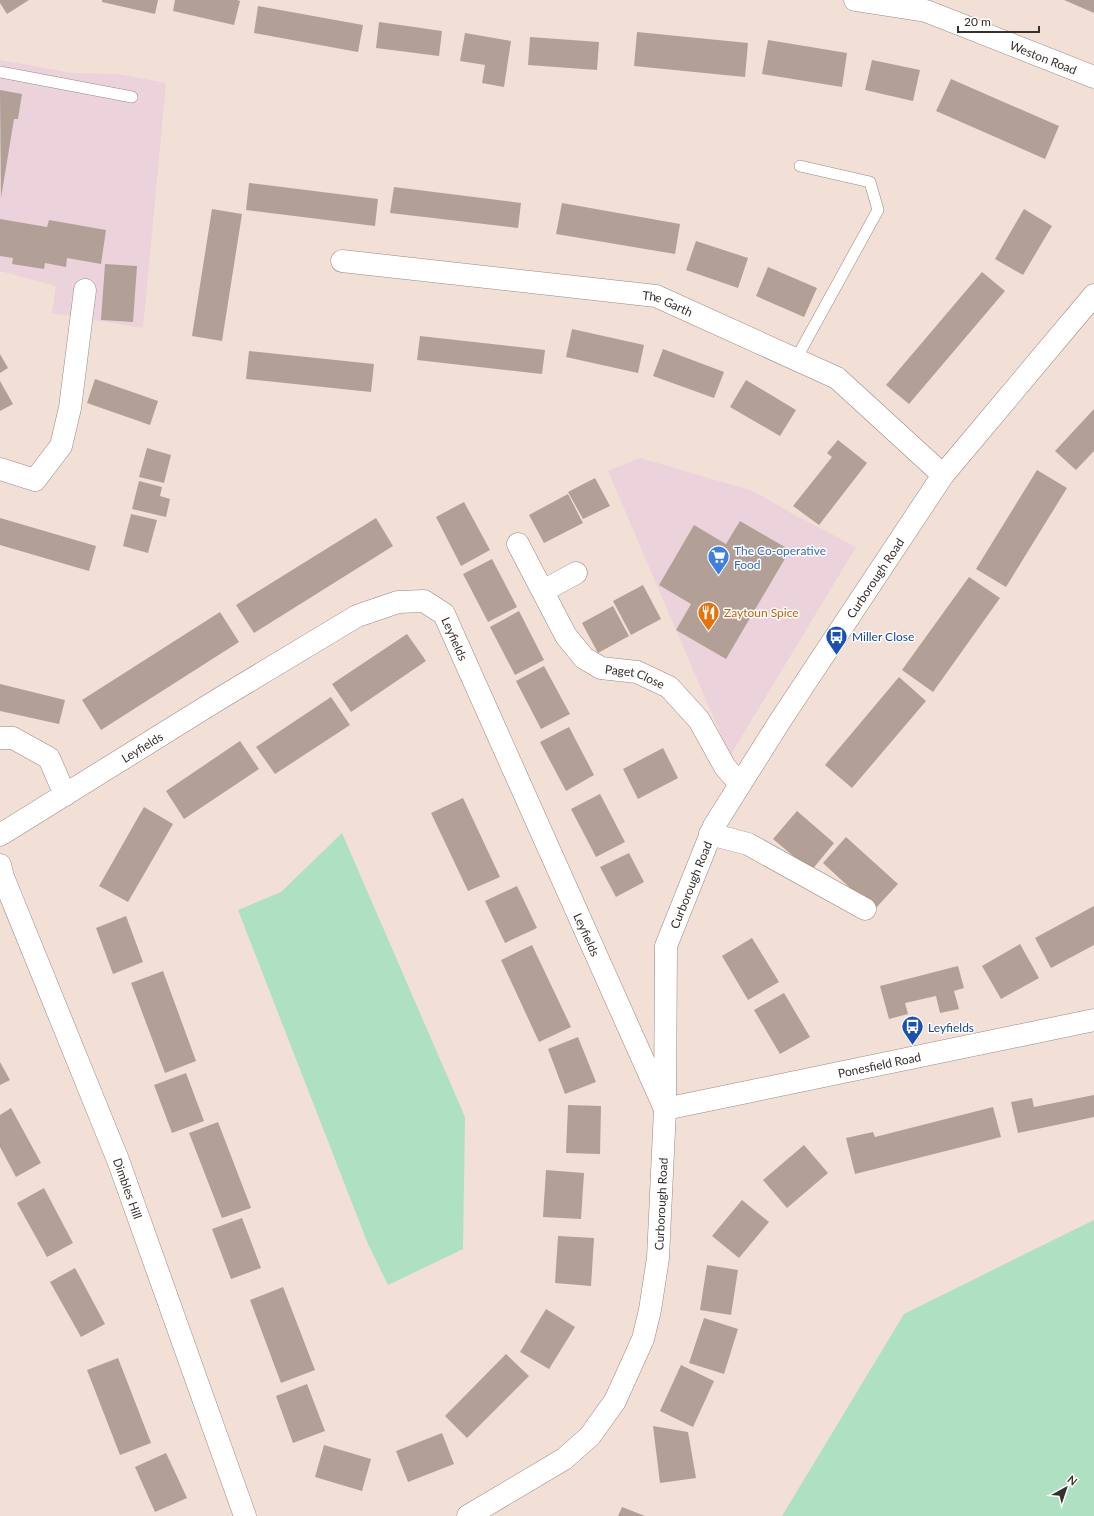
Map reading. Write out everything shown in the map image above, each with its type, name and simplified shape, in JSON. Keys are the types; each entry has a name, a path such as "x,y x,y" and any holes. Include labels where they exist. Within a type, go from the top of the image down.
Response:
{"street":[{"name":"Weston Road","path":"855,0 928,6 1094,77"},
{"name":"The Garth","path":"342,261 656,296 837,378 943,475"},
{"path":"0,469 35,480 61,446 70,408 85,290"},
{"name":"Curborough Road","path":"468,1516 564,1459 590,1436 615,1401 642,1339 650,1310 658,1258 665,1109 666,946 714,826 780,721 943,475 1094,295"},
{"name":"Paget Close","path":"518,544 566,636 584,658 601,668 637,672 669,687 699,720 725,767 740,784"},
{"path":"543,591 576,573"},
{"name":"Leyfields","path":"0,835 219,699 358,616 398,602 424,601 444,614 665,1109"},
{"path":"0,738 13,738 49,758 65,796"},
{"path":"710,834 748,844 865,909"},
{"name":"Dimbles Hill","path":"0,865 3,877 118,1160 245,1516"},
{"name":"Ponesfield Road","path":"665,1109 1094,1020"}],"lane":[{"path":"0,72 132,97"},
{"path":"796,359 878,210 870,182 800,166"}],"shaded area":[{"path":"0,60 73,73 118,74 166,83 143,328 52,313 56,286 0,271"},
{"path":"640,458 753,491 856,547 730,756 608,471"}],"green space":[{"path":"342,833 465,1117 463,1249 388,1285 368,1244 238,910 281,892"},
{"path":"1094,1220 1094,1516 782,1516 904,1314"}],"building":[{"path":"0,0 29,0 7,14 0,3"},
{"path":"102,0 158,0 155,14 102,2"},
{"path":"175,0 240,1 234,25 173,11"},
{"path":"1064,0 1094,0 1094,13"},
{"path":"258,6 363,25 358,52 254,33"},
{"path":"379,22 442,31 439,56 376,48"},
{"path":"637,32 748,43 745,77 634,66"},
{"path":"465,33 511,41 504,87 482,83 485,65 460,61"},
{"path":"530,37 599,42 597,70 528,65"},
{"path":"768,40 847,53 842,87 762,74"},
{"path":"872,60 920,70 913,101 865,90"},
{"path":"951,79 1059,126 1045,159 936,111"},
{"path":"0,90 22,94 18,119 14,119 1,198"},
{"path":"249,183 378,199 375,226 246,210"},
{"path":"394,187 521,203 518,228 390,213"},
{"path":"562,203 680,224 675,254 556,234"},
{"path":"212,209 242,214 222,341 192,336"},
{"path":"1024,209 1052,226 1023,275 995,259"},
{"path":"0,219 47,227 49,220 106,230 101,264 67,258 66,267 45,263 44,269 12,264 13,258 0,256"},
{"path":"696,241 748,258 738,288 686,270"},
{"path":"105,264 137,266 133,322 101,320"},
{"path":"768,267 817,288 804,317 756,296"},
{"path":"982,272 1005,291 909,404 886,385"},
{"path":"572,329 644,345 638,373 566,357"},
{"path":"420,336 545,350 542,374 417,360"},
{"path":"663,349 724,372 714,398 653,376"},
{"path":"249,351 374,364 371,392 246,379"},
{"path":"0,354 8,368 0,373"},
{"path":"95,379 158,401 150,425 87,403"},
{"path":"746,380 796,410 780,436 730,407"},
{"path":"0,381 13,404 0,411"},
{"path":"1094,409 1094,451 1076,470 1055,451"},
{"path":"838,440 867,463 819,525 793,506 832,457 827,453"},
{"path":"147,448 171,455 164,483 139,477"},
{"path":"1037,470 1067,488 1006,587 976,569"},
{"path":"595,478 610,506 583,519 568,492"},
{"path":"139,481 162,487 160,496 170,499 166,517 132,509"},
{"path":"568,494 583,523 544,543 529,515"},
{"path":"464,502 490,550 461,566 436,517"},
{"path":"131,514 157,520 148,553 123,546"},
{"path":"0,518 96,546 89,571 0,545"},
{"path":"376,518 393,546 254,633 236,605"},
{"name":"The Co-operative Food","path":"740,521 790,550 726,659 676,630 691,604 659,585 694,525 726,544"},
{"path":"492,559 517,607 488,622 463,574"},
{"path":"969,577 1000,598 933,692 902,670"},
{"path":"643,585 661,619 631,635 613,601"},
{"path":"613,606 629,636 598,653 582,623"},
{"path":"519,611 544,660 515,675 490,627"},
{"path":"220,612 239,642 101,730 82,700"},
{"path":"407,634 426,661 351,712 332,684"},
{"path":"544,666 570,714 541,729 516,681"},
{"path":"899,677 926,701 852,788 825,765"},
{"path":"0,684 65,700 59,724 0,711"},
{"path":"331,697 350,725 275,774 256,747"},
{"path":"569,727 594,775 566,791 540,742"},
{"path":"240,741 259,769 184,819 166,791"},
{"path":"663,748 678,778 638,799 623,769"},
{"path":"600,794 625,842 596,857 571,809"},
{"path":"463,798 500,877 468,891 431,813"},
{"path":"144,807 173,824 128,902 99,886"},
{"path":"797,811 834,843 811,871 773,839"},
{"path":"846,837 898,884 874,910 823,863"},
{"path":"629,853 644,882 616,897 600,867"},
{"path":"517,886 537,928 505,943 485,901"},
{"path":"1094,906 1094,945 1051,968 1035,938"},
{"path":"126,916 143,962 113,974 96,928"},
{"path":"752,938 779,982 748,1000 722,956"},
{"path":"1020,944 1039,978 1001,999 982,966"},
{"path":"532,945 571,1027 539,1042 501,960"},
{"path":"958,966 964,988 954,991 959,1009 940,1013 936,996 905,1003 908,1014 889,1019 880,986"},
{"path":"163,971 196,1061 165,1073 131,983"},
{"path":"784,993 810,1037 780,1054 754,1010"},
{"path":"578,1037 596,1082 565,1094 548,1049"},
{"path":"0,1062 10,1080 0,1085"},
{"path":"186,1073 204,1121 172,1133 154,1085"},
{"path":"1094,1095 1094,1117 1018,1133 1011,1102 1032,1098 1034,1107"},
{"path":"568,1105 601,1106 600,1154 566,1153"},
{"path":"993,1107 1001,1137 855,1174 846,1138 873,1132 875,1137"},
{"path":"11,1108 41,1163 16,1177 0,1147 0,1115"},
{"path":"218,1122 251,1208 222,1218 189,1133"},
{"path":"804,1145 828,1173 787,1208 763,1180"},
{"path":"546,1170 584,1173 581,1219 543,1217"},
{"path":"44,1188 73,1243 47,1257 17,1203"},
{"path":"742,1200 769,1222 739,1258 712,1236"},
{"path":"242,1218 261,1268 231,1279 212,1229"},
{"path":"558,1236 594,1238 591,1286 555,1283"},
{"path":"707,1265 738,1270 731,1315 700,1310"},
{"path":"75,1268 105,1324 81,1337 50,1282"},
{"path":"283,1287 315,1370 281,1383 250,1300"},
{"path":"546,1309 575,1327 549,1369 520,1352"},
{"path":"704,1318 738,1329 724,1374 689,1363"},
{"path":"506,1354 529,1376 467,1438 445,1416"},
{"path":"118,1358 151,1443 120,1455 87,1370"},
{"path":"681,1365 714,1381 693,1427 660,1411"},
{"path":"307,1384 325,1431 293,1443 276,1396"},
{"path":"653,1426 688,1432 696,1478 660,1483"},
{"path":"442,1433 454,1464 408,1482 396,1451"},
{"path":"324,1445 371,1459 362,1491 315,1477"},
{"path":"166,1453 187,1498 155,1512 135,1467"},
{"path":"622,1507 645,1516 618,1516"}],"place":[{"name":"The Co-operative Food","path":"719,576"},
{"name":"Zaytoun Spice","path":"708,632"},
{"name":"Miller Close","path":"837,656"},
{"name":"Leyfields","path":"912,1046"}]}
